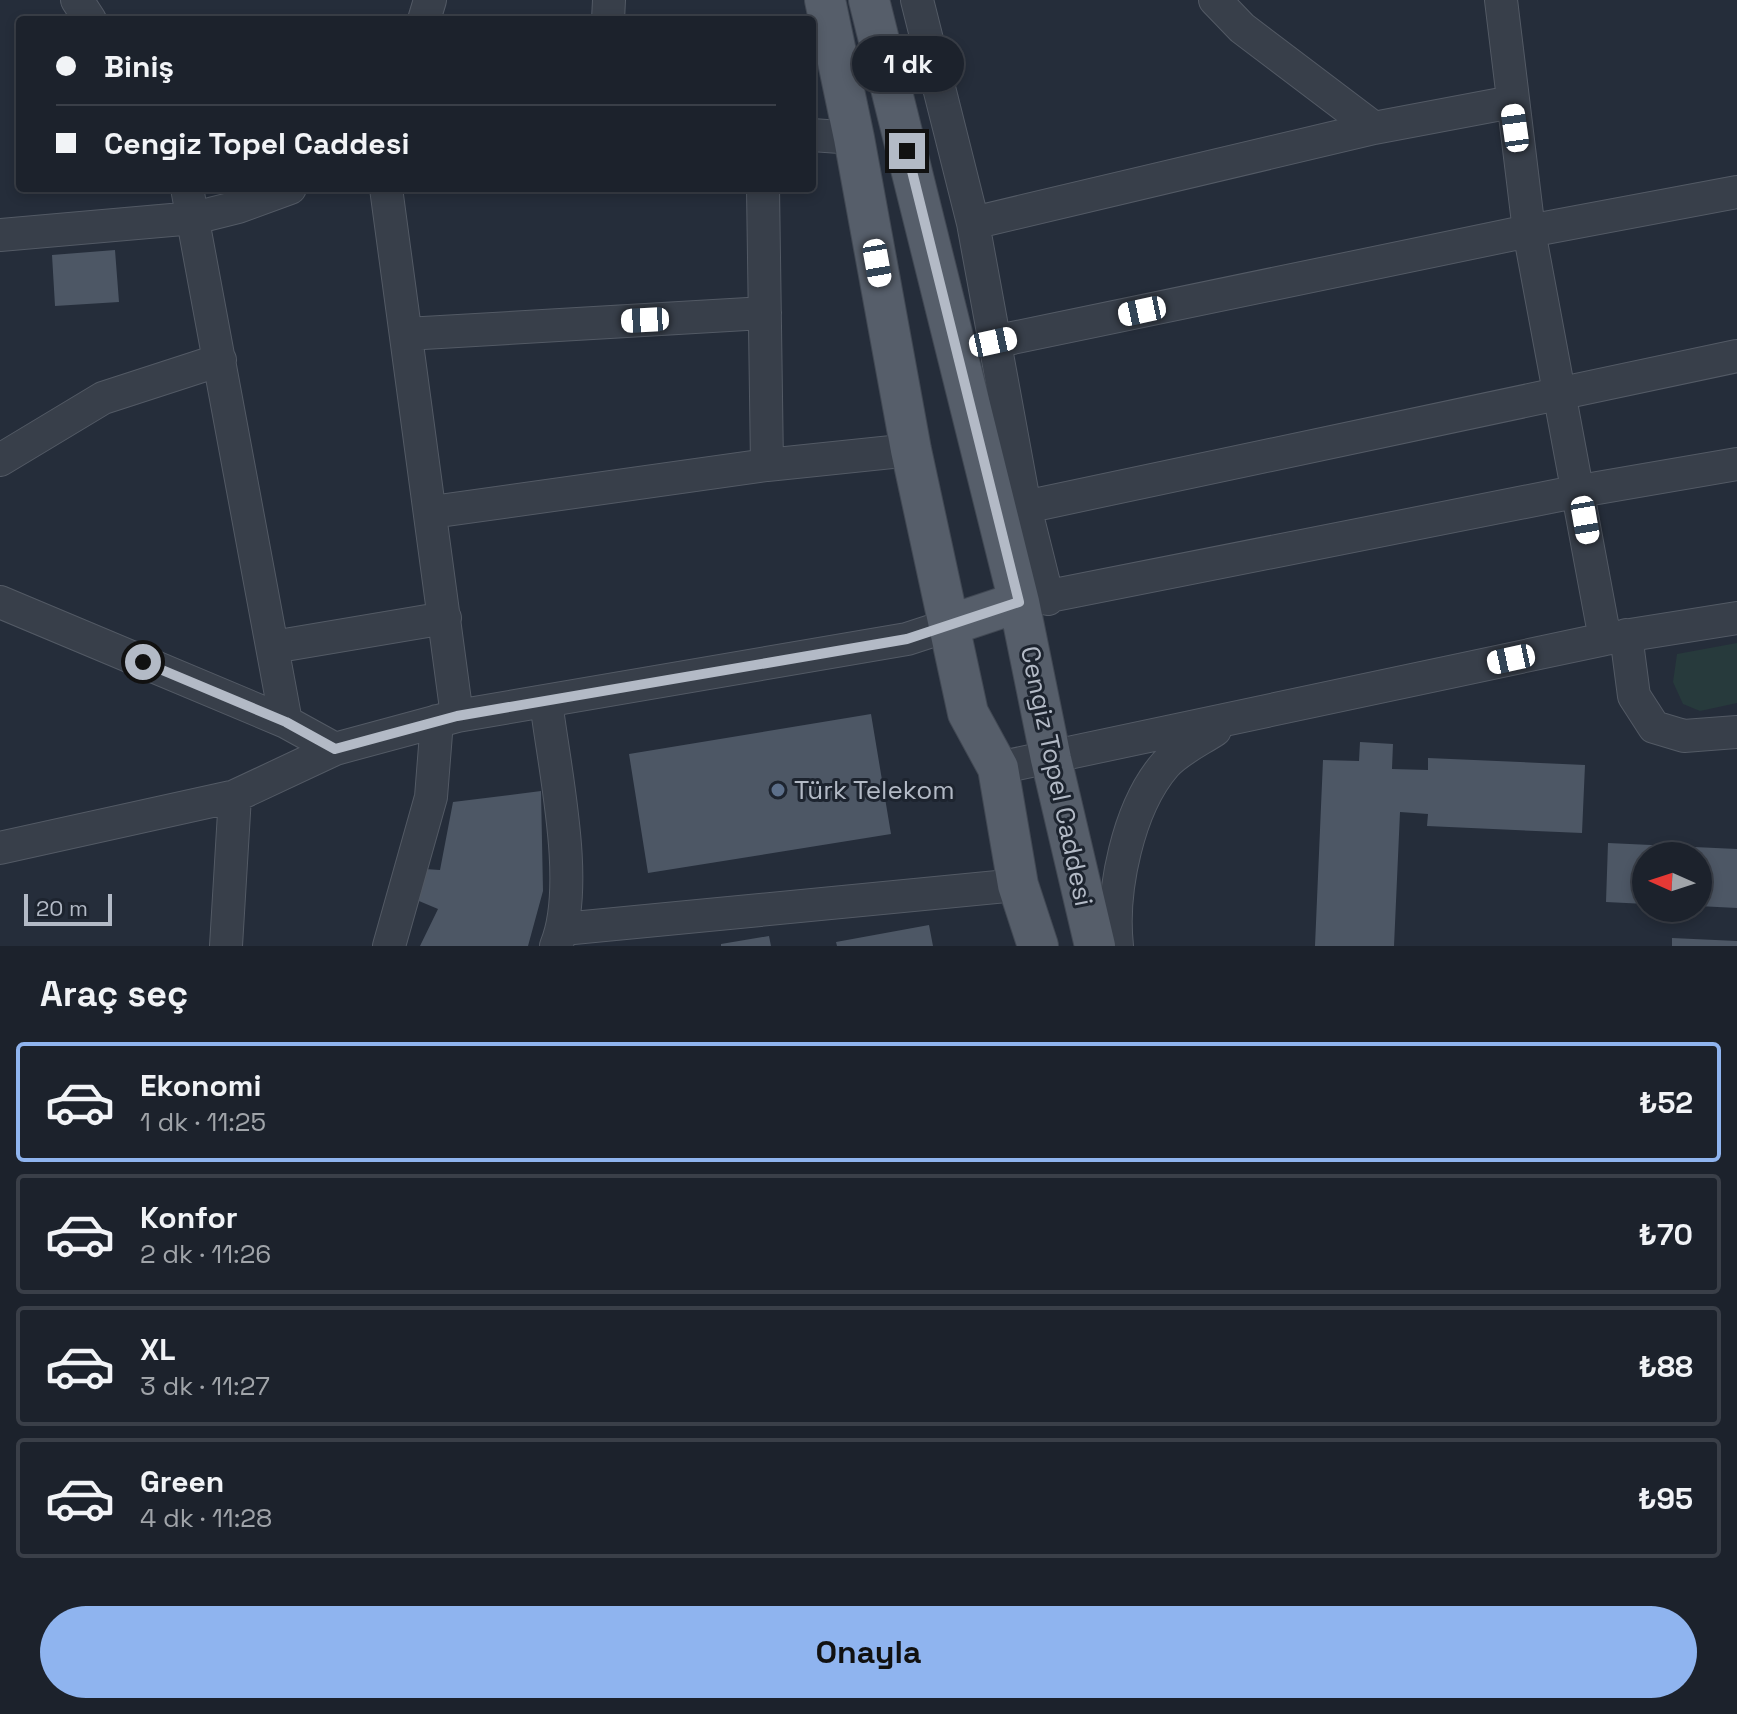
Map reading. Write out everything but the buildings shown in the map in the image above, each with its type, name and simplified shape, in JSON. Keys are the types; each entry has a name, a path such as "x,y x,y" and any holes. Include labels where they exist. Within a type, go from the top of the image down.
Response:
{"main road":[{"path":"825,0 854,138 911,450 968,713 998,768 1018,885 1038,946"},
{"name":"Cengiz Topel Caddesi","path":"869,0 1034,600 1051,759 1095,946"},
{"path":"950,625 1034,600"}],"street":[{"path":"917,0 973,223 1025,507 1034,600 1580,491 1737,464"},
{"path":"1215,0 1242,28 1374,128"},
{"path":"1501,0 1529,231 1580,491 1615,637 1634,696 1654,727 1684,736 1737,732"},
{"path":"973,223 1374,128 1512,102"},
{"path":"816,135 854,138"},
{"path":"0,235 190,203 238,207 279,192"},
{"path":"387,192 445,618 447,718 431,797 389,946"},
{"path":"763,192 767,465"},
{"path":"993,342 1529,231 1737,192"},
{"path":"190,203 286,722"},
{"path":"406,334 765,313"},
{"path":"1025,507 1562,396 1737,356"},
{"path":"0,460 103,398 220,360"},
{"path":"432,512 767,465 911,450"},
{"path":"0,602 286,722 335,749"},
{"path":"273,647 445,618"},
{"path":"998,768 1615,637 1737,618"},
{"path":"0,848 235,796 335,749 447,718 907,639 950,625"},
{"path":"546,701 567,877 559,938 1018,885"},
{"path":"1117,946 1118,878 1133,823 1165,765 1230,720"},
{"path":"226,946 235,796"}],"shaded area":[{"path":"1737,643 1737,703 1700,711 1683,704 1673,682 1677,654"}],"place":[{"name":"Türk Telekom","path":"778,790"}],"route":[{"path":"143,662 286,722 335,749 457,716 907,639 1019,602 907,151"}]}
